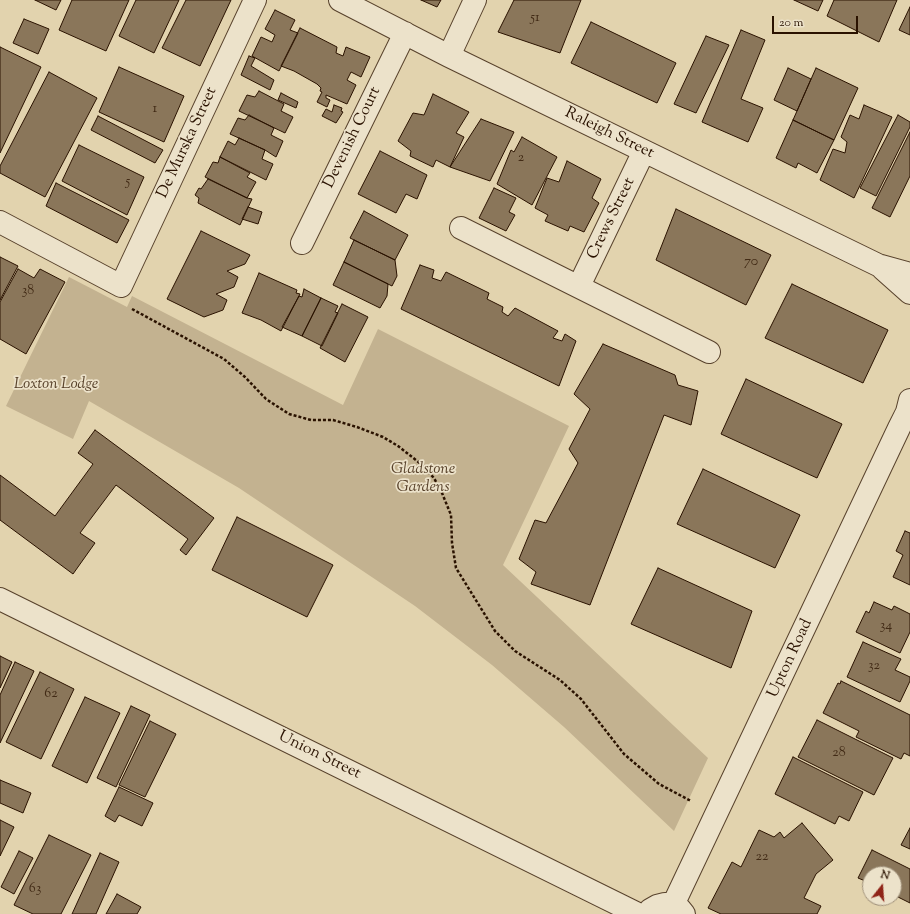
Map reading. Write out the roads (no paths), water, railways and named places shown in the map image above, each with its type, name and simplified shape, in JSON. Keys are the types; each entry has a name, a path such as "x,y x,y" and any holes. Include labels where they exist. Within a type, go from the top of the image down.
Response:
{"street":[{"name":"De Murska Street","path":"0,222 122,286 255,0"},
{"name":"Raleigh Street","path":"340,0 449,56 878,265 910,274"},
{"path":"449,56 476,0"},
{"name":"Devenish Court","path":"302,243 405,33"},
{"name":"Crews Street","path":"579,286 644,151"},
{"path":"461,228 710,352"},
{"name":"Raleigh Street","path":"878,265 910,293"},
{"name":"Upton Road","path":"679,910 812,615 909,406"},
{"name":"Union Street","path":"0,599 638,914"},
{"path":"647,914 650,910 657,906 665,904 679,910"}],"park label":[{"name":"Loxton Lodge","path":"56,385"},
{"name":"Gladstone Gardens","path":"423,479"}]}
